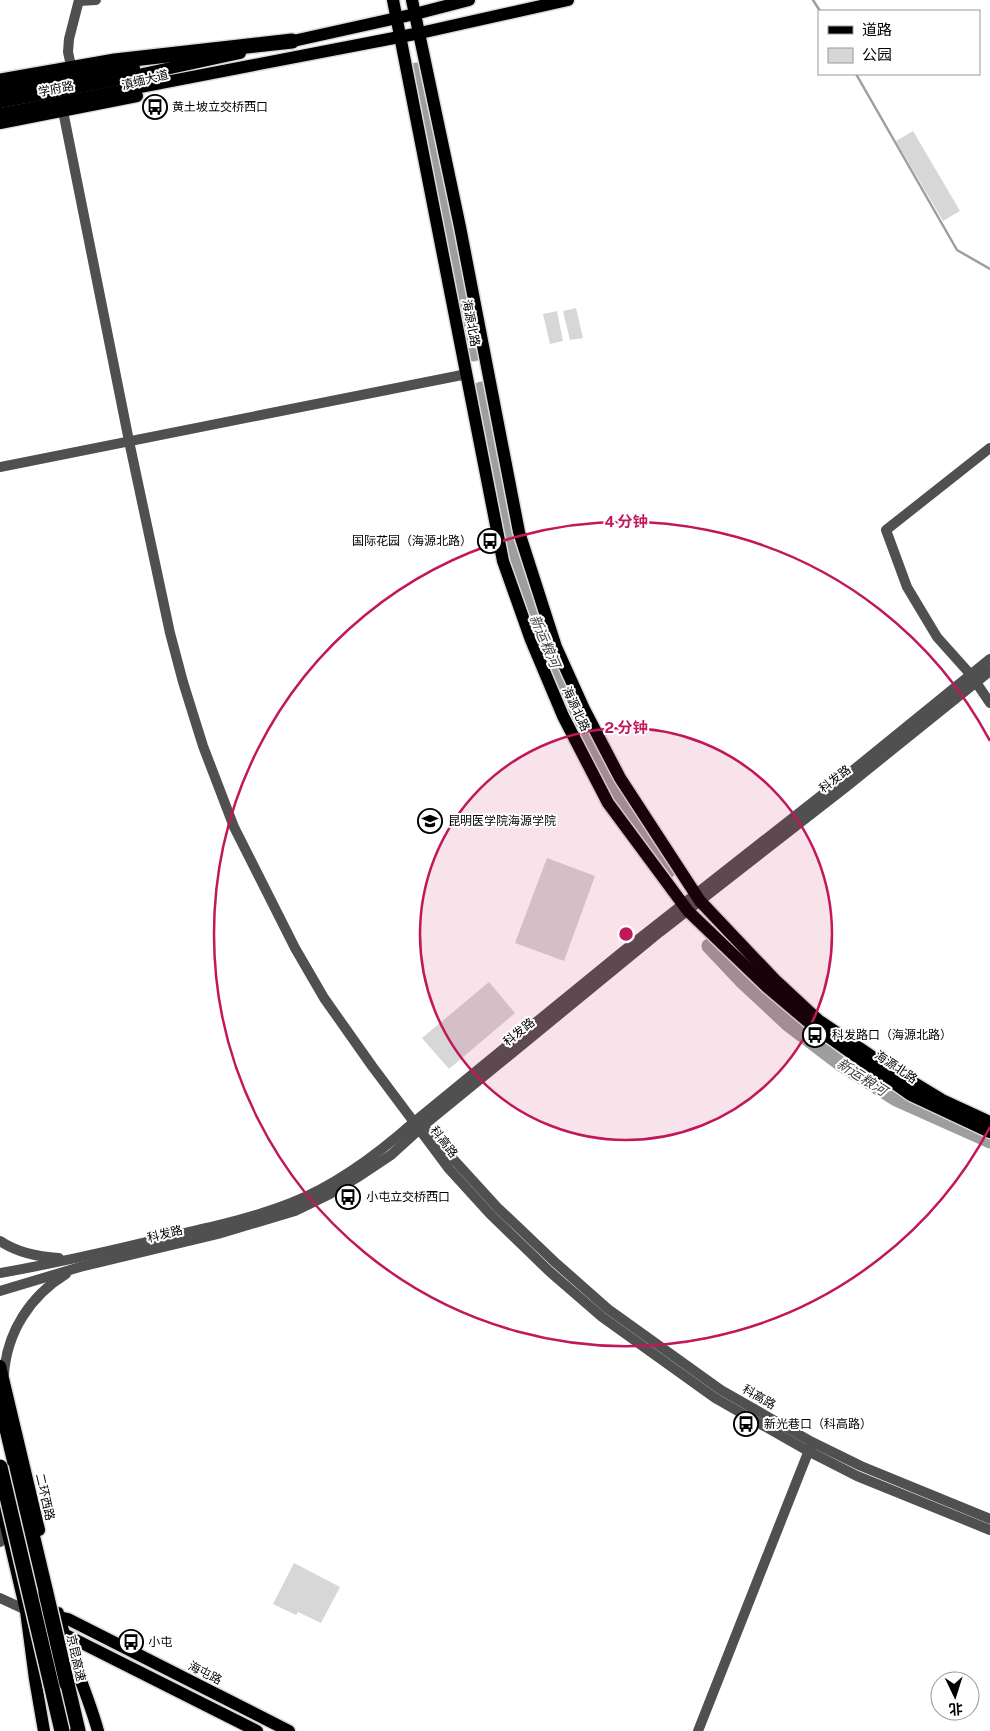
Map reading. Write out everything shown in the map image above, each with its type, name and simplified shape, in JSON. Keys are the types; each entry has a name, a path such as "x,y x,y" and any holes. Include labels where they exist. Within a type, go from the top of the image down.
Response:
{"highway":[{"path":"0,81 25,76 72,73 185,52 292,41"},
{"path":"2,1393 46,1593"},
{"path":"31,1616 0,1467 14,1494 24,1520 46,1593"},
{"path":"2,1516 19,1562 31,1616 62,1731"},
{"name":"京昆高速","path":"46,1593 78,1731"}],"main road":[{"name":"海源北路","path":"393,0 503,561 531,640 563,716 608,803 685,907 767,988 812,1025 911,1095 990,1132"},
{"name":"海源北路","path":"412,0 519,532 556,647 584,709 620,778 698,897 775,980 818,1020 886,1066 942,1100 990,1122"},
{"name":"滇缅大道","path":"116,86 292,41 469,0"},
{"name":"滇缅大道","path":"116,86 296,57 420,33 568,0"},
{"name":"滇缅大道","path":"0,123 118,101 296,57"},
{"path":"0,93 72,73"},
{"name":"学府路","path":"0,102 116,86"},
{"name":"学府路","path":"0,114 116,86"},
{"name":"二环西路","path":"0,1366 2,1393 63,1634 82,1681 98,1731"},
{"path":"0,1500 2,1516"},
{"path":"31,1616 35,1679 44,1731"},
{"name":"海屯路","path":"31,1616 68,1619 289,1731"},
{"name":"海屯路","path":"31,1616 63,1634 257,1731"}],"street":[{"path":"72,73 68,52 69,39 79,0 94,0"},
{"name":"科高路","path":"63,111 129,441 170,633 183,682 203,746 234,827 295,948 324,998 449,1169 490,1214 550,1272 602,1317 715,1398 810,1446 990,1519"},
{"path":"0,467 467,374"},
{"path":"990,448 886,530 907,587 937,637 990,693"},
{"name":"科发路","path":"975,679 990,659"},
{"name":"科发路","path":"0,1273 80,1263 218,1234 295,1211 330,1194 358,1177 391,1155 419,1126 685,907 975,679 990,670"},
{"path":"975,679 990,703"},
{"path":"0,1241 20,1251 80,1263"},
{"path":"2,1393 7,1352 14,1331 24,1313 51,1284 80,1263"},
{"name":"科发路","path":"0,1290 80,1263"},
{"path":"698,1731 810,1446"},
{"name":"科高路","path":"810,1446 857,1476 990,1530"},
{"path":"0,1542 2,1516"},
{"name":"海屯路","path":"0,1598 31,1616"}],"green space":[{"path":"913,131 960,211 943,221 896,141"},
{"path":"576,308 583,338 570,340 563,311"},
{"path":"557,311 563,341 550,344 543,314"},
{"path":"547,858 595,876 564,961 515,943"},
{"path":"489,982 515,1013 449,1069 422,1038"},
{"path":"294,1563 340,1587 321,1623 298,1612 296,1615 273,1604"}],"waterway":[{"path":"813,0 819,10"},
{"path":"416,70 474,354"},
{"path":"857,75 957,250 990,269"},
{"name":"新运粮河","path":"481,389 509,534 526,597 566,691 618,795 669,870"},
{"name":"新运粮河","path":"709,946 743,982 788,1024 842,1065 896,1099 990,1141"}],"place":[{"name":"黄土坡立交桥西口","path":"155,107"},
{"name":"国际花园（海源北路）","path":"490,541"},
{"name":"昆明医学院海源学院","path":"430,821"},
{"name":"科发路口（海源北路）","path":"815,1035"},
{"name":"小屯立交桥西口","path":"348,1197"},
{"name":"新光巷口（科高路）","path":"746,1424"},
{"name":"小屯","path":"131,1642"}]}
